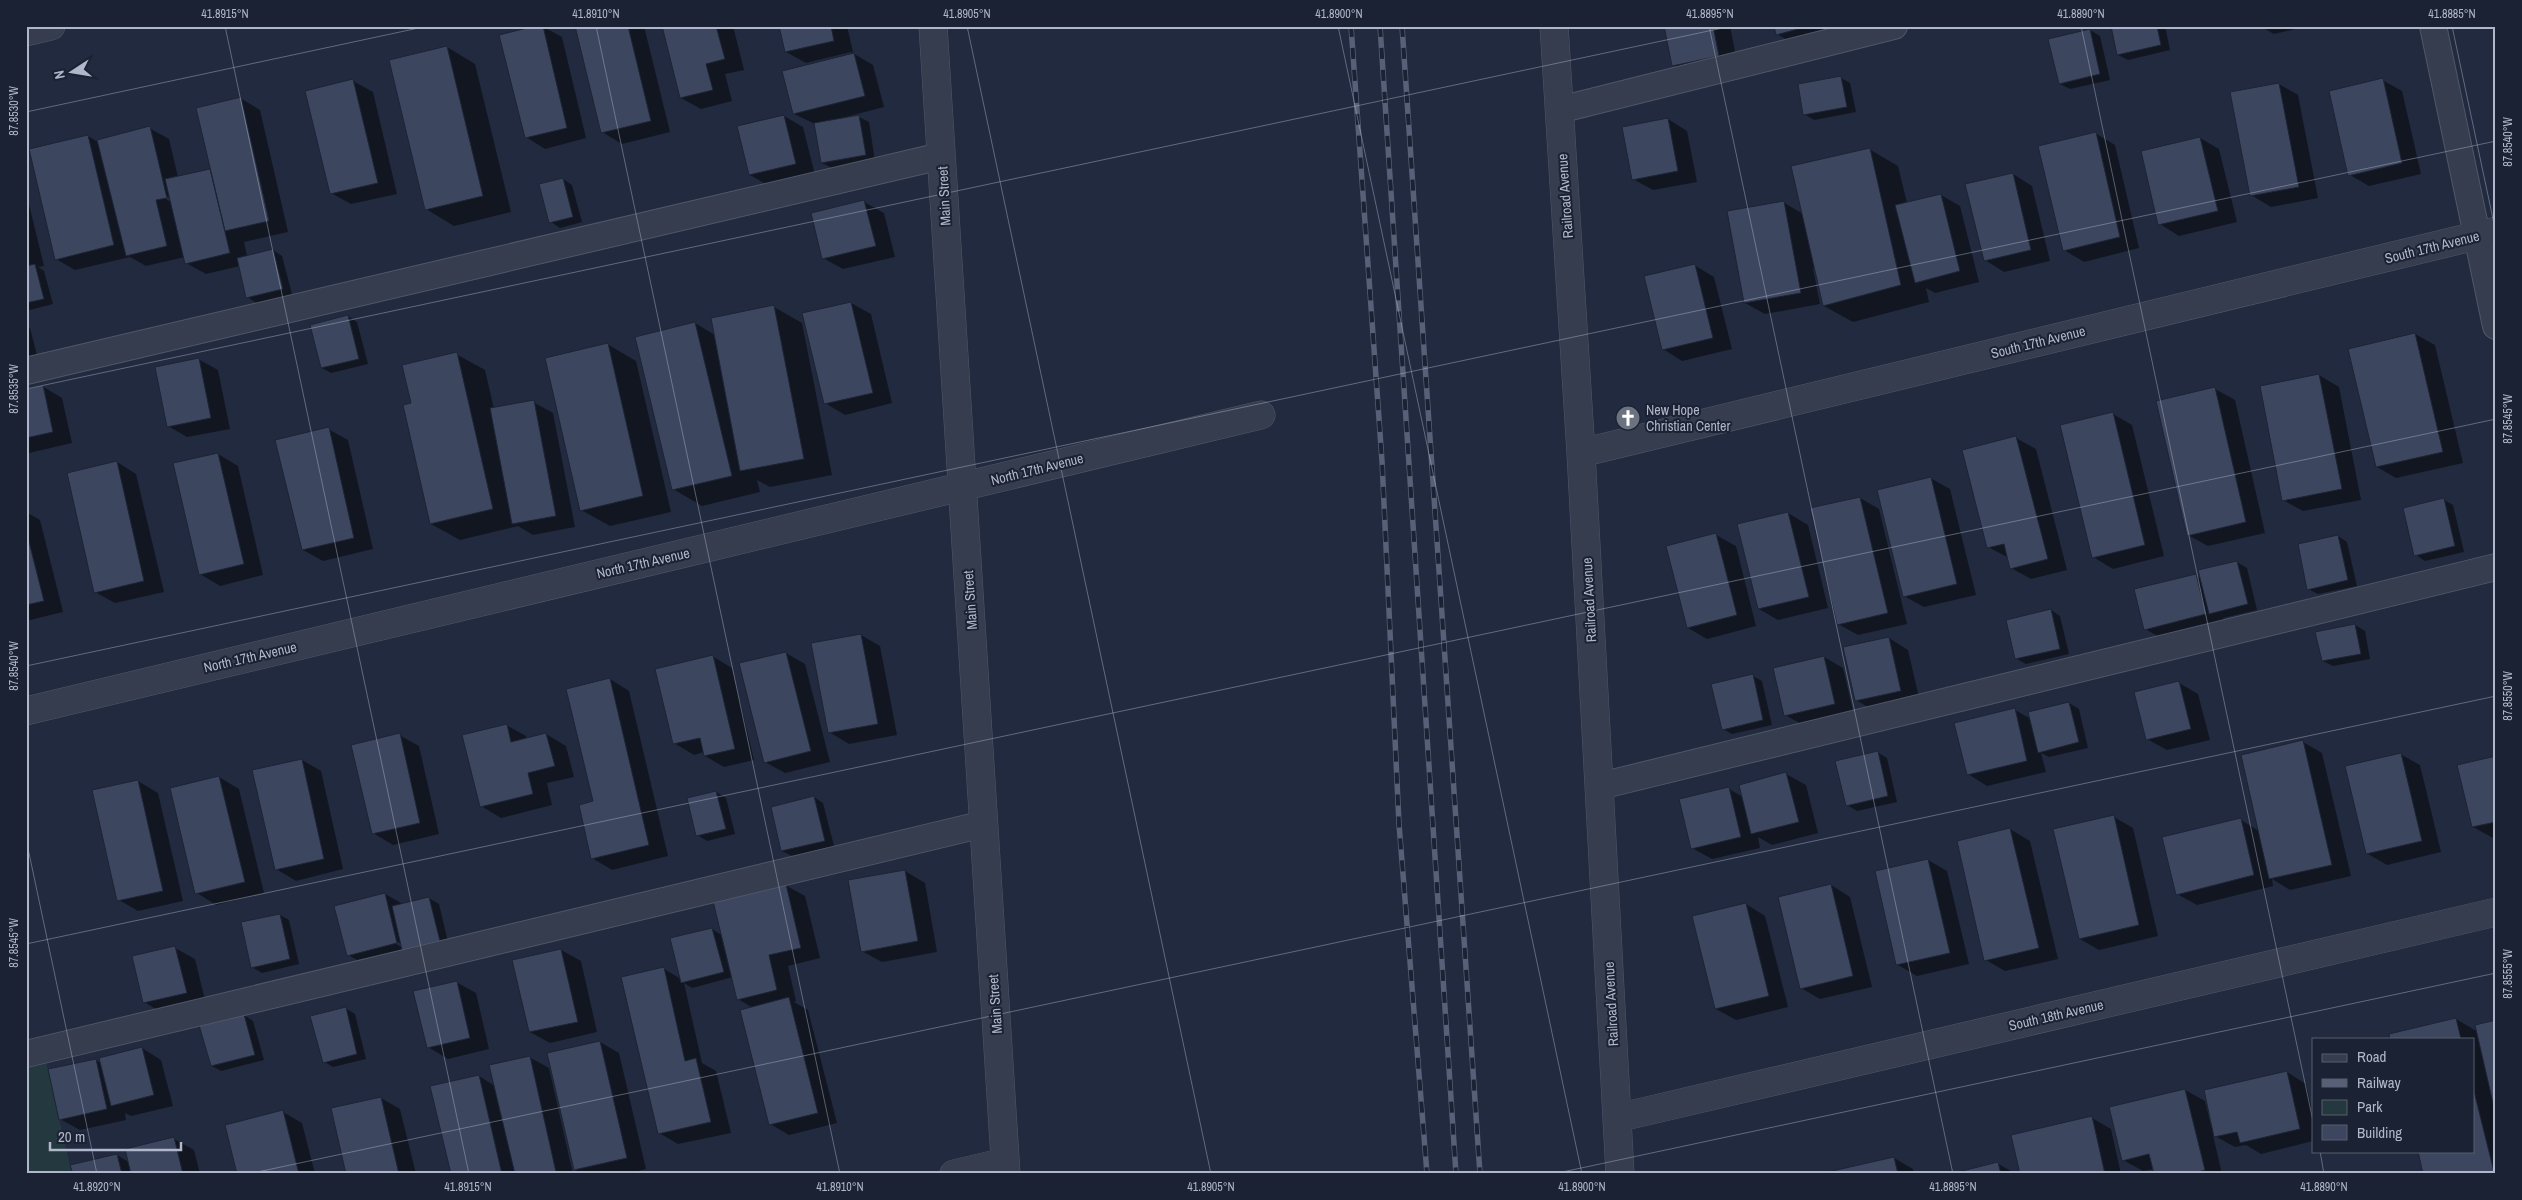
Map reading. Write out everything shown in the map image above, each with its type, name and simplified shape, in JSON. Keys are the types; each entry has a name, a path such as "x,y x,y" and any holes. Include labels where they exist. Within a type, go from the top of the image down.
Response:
{"street":[{"path":"26,32 51,26"},
{"name":"Main Street","path":"933,26 1005,1168"},
{"name":"Railroad Avenue","path":"1554,26 1581,453 1620,1174"},
{"name":"South 17th Avenue","path":"1581,453 2486,233"},
{"name":"North 17th Avenue","path":"26,711 1261,416"},
{"name":"South 18th Avenue","path":"1617,1118 2496,912"},
{"path":"954,1174 1005,1168"}],"lane":[{"path":"1559,110 1894,26"},
{"path":"2433,26 2486,233 2496,326"},
{"path":"26,371 941,156"},
{"path":"1600,786 2496,567"},
{"path":"26,1054 984,824"}],"green space":[{"path":"46,1062 72,1174 26,1174 26,1067"}],"building":[{"path":"535,26 543,26 567,128 525,138 499,35"},
{"path":"575,26 628,26 651,121 601,133"},
{"path":"662,26 716,26 725,59 706,64 713,90 680,98"},
{"path":"779,26 831,26 834,41 785,52"},
{"path":"1664,26 1713,26 1719,56 1672,66"},
{"path":"1774,26 1809,26 1776,35"},
{"path":"2111,26 2157,26 2161,45 2117,55"},
{"path":"2090,29 2100,74 2059,84 2048,39"},
{"path":"447,46 483,196 425,210 389,60"},
{"path":"854,53 865,96 793,114 782,71"},
{"path":"1841,76 1847,107 1803,115 1798,84"},
{"path":"2383,78 2402,163 2348,176 2329,91"},
{"path":"353,79 378,183 330,194 305,91"},
{"path":"2279,83 2299,187 2250,196 2230,92"},
{"path":"241,97 269,221 225,231 196,108"},
{"path":"784,115 796,164 749,175 737,126"},
{"path":"859,115 866,155 821,163 814,123"},
{"path":"1668,118 1678,171 1632,180 1622,127"},
{"path":"150,126 167,198 156,200 167,246 126,256 97,140"},
{"path":"2096,132 2120,237 2063,251 2038,146"},
{"path":"88,135 114,245 55,260 29,149"},
{"path":"2200,137 2218,211 2158,225 2141,151"},
{"path":"1870,148 1901,285 1823,306 1791,166"},
{"path":"210,169 230,253 185,264 165,179"},
{"path":"2013,173 2031,250 1984,261 1965,184"},
{"path":"563,178 573,217 549,223 539,184"},
{"path":"1941,194 1960,271 1915,283 1895,205"},
{"path":"864,200 876,246 822,259 811,213"},
{"path":"1784,201 1801,293 1744,303 1727,211"},
{"path":"273,249 283,289 246,298 237,258"},
{"path":"35,264 44,299 26,303 26,266"},
{"path":"1695,264 1713,338 1662,350 1644,276"},
{"path":"851,302 873,393 824,404 802,313"},
{"path":"774,305 804,459 740,471 711,318"},
{"path":"348,315 359,359 321,368 310,325"},
{"path":"695,322 732,476 672,490 635,337"},
{"path":"2415,333 2443,452 2376,467 2348,349"},
{"path":"608,343 643,496 580,511 545,358"},
{"path":"457,352 493,509 430,524 403,405 411,403 402,365"},
{"path":"199,358 211,418 167,427 155,367"},
{"path":"2319,374 2342,489 2282,501 2260,386"},
{"path":"43,385 53,432 26,438 26,389"},
{"path":"2215,387 2246,522 2187,536 2156,401"},
{"path":"534,400 556,516 512,524 490,408"},
{"path":"2113,412 2145,545 2092,558 2060,425"},
{"path":"329,427 354,538 302,550 275,440"},
{"path":"2016,436 2048,559 2010,569 2004,544 1987,548 1962,450"},
{"path":"218,453 244,564 199,575 173,463"},
{"path":"117,461 144,581 94,593 67,473"},
{"path":"1931,477 1957,584 1903,597 1877,490"},
{"path":"1860,497 1888,613 1837,625 1810,508"},
{"path":"2444,498 2455,546 2414,556 2403,508"},
{"path":"1788,512 1809,597 1758,609 1737,524"},
{"path":"26,530 44,601 26,605"},
{"path":"1716,533 1737,615 1687,628 1666,546"},
{"path":"2338,535 2348,580 2307,590 2298,544"},
{"path":"2237,561 2248,604 2209,614 2198,570"},
{"path":"2196,574 2206,614 2144,630 2134,589"},
{"path":"2051,609 2060,649 2015,659 2006,620"},
{"path":"2355,624 2361,654 2322,661 2315,632"},
{"path":"861,634 878,724 828,733 811,643"},
{"path":"1889,637 1901,691 1855,701 1843,647"},
{"path":"786,652 811,751 764,763 739,663"},
{"path":"713,655 735,749 704,756 700,738 673,744 655,669"},
{"path":"1824,656 1835,704 1784,716 1773,668"},
{"path":"1753,674 1763,720 1722,730 1711,684"},
{"path":"610,678 649,845 591,859 579,805 593,801 566,689"},
{"path":"2179,681 2191,729 2146,740 2134,692"},
{"path":"2069,702 2079,742 2038,753 2028,712"},
{"path":"2015,708 2027,761 1967,775 1954,723"},
{"path":"507,724 511,742 546,733 555,766 528,773 533,794 480,807 462,735"},
{"path":"400,733 420,823 372,834 351,745"},
{"path":"2303,740 2332,865 2269,879 2241,755"},
{"path":"1878,751 1888,796 1846,806 1835,761"},
{"path":"2401,753 2422,841 2366,854 2345,766"},
{"path":"2496,756 2496,822 2472,827 2457,765"},
{"path":"302,759 324,859 275,870 252,770"},
{"path":"1786,772 1799,822 1751,834 1739,785"},
{"path":"219,776 245,882 195,894 170,788"},
{"path":"138,780 163,891 117,901 92,790"},
{"path":"1729,787 1741,837 1691,849 1679,799"},
{"path":"716,791 726,829 696,836 687,798"},
{"path":"814,796 825,841 781,851 771,807"},
{"path":"2114,815 2139,925 2079,939 2053,829"},
{"path":"2241,818 2254,875 2176,895 2162,837"},
{"path":"2010,828 2039,948 1984,961 1957,841"},
{"path":"1928,859 1950,953 1896,965 1875,871"},
{"path":"905,870 918,941 861,952 848,880"},
{"path":"786,884 801,948 769,955 777,990 737,1000 713,901"},
{"path":"1831,884 1853,976 1800,989 1778,897"},
{"path":"385,893 397,943 347,956 334,906"},
{"path":"429,897 440,941 402,950 392,906"},
{"path":"1746,903 1769,996 1715,1009 1692,916"},
{"path":"280,914 290,959 251,968 241,922"},
{"path":"712,928 724,972 681,983 670,938"},
{"path":"175,946 187,993 143,1003 132,956"},
{"path":"561,949 578,1022 529,1032 512,960"},
{"path":"664,967 685,1061 696,1058 711,1122 658,1134 621,977"},
{"path":"457,981 470,1038 427,1048 413,991"},
{"path":"789,997 818,1113 769,1125 740,1010"},
{"path":"346,1007 357,1054 323,1063 310,1016"},
{"path":"244,1014 255,1055 211,1066 199,1025"},
{"path":"2456,1018 2461,1038 2390,1038 2389,1034"},
{"path":"2496,1020 2496,1116 2475,1025"},
{"path":"600,1041 627,1158 574,1170 547,1053"},
{"path":"142,1047 154,1095 111,1106 99,1058"},
{"path":"530,1056 556,1172 546,1174 515,1174 489,1065"},
{"path":"96,1059 107,1109 59,1120 48,1069"},
{"path":"2287,1071 2300,1129 2240,1143 2237,1132 2214,1137 2204,1090"},
{"path":"479,1075 502,1174 451,1174 430,1086"},
{"path":"2185,1089 2205,1170 2192,1174 2154,1174 2149,1154 2122,1161 2109,1107"},
{"path":"2474,1091 2494,1172 2486,1174 2423,1174 2418,1152 2474,1152"},
{"path":"381,1097 399,1174 346,1174 331,1108"},
{"path":"283,1110 299,1174 237,1174 225,1125"},
{"path":"2092,1116 2105,1174 2020,1174 2011,1135"},
{"path":"174,1137 183,1174 131,1174 125,1149"},
{"path":"117,1154 122,1174 73,1174 70,1165"},
{"path":"1894,1157 1898,1174 1819,1174"},
{"path":"1998,1162 2001,1174 1950,1174"}],"railway":[{"path":"1351,26 1382,461 1399,824 1427,1174"},
{"path":"1380,26 1456,1174"},
{"path":"1402,26 1480,1174"}],"place":[{"name":"New Hope Christian Center","path":"1628,418"}]}
